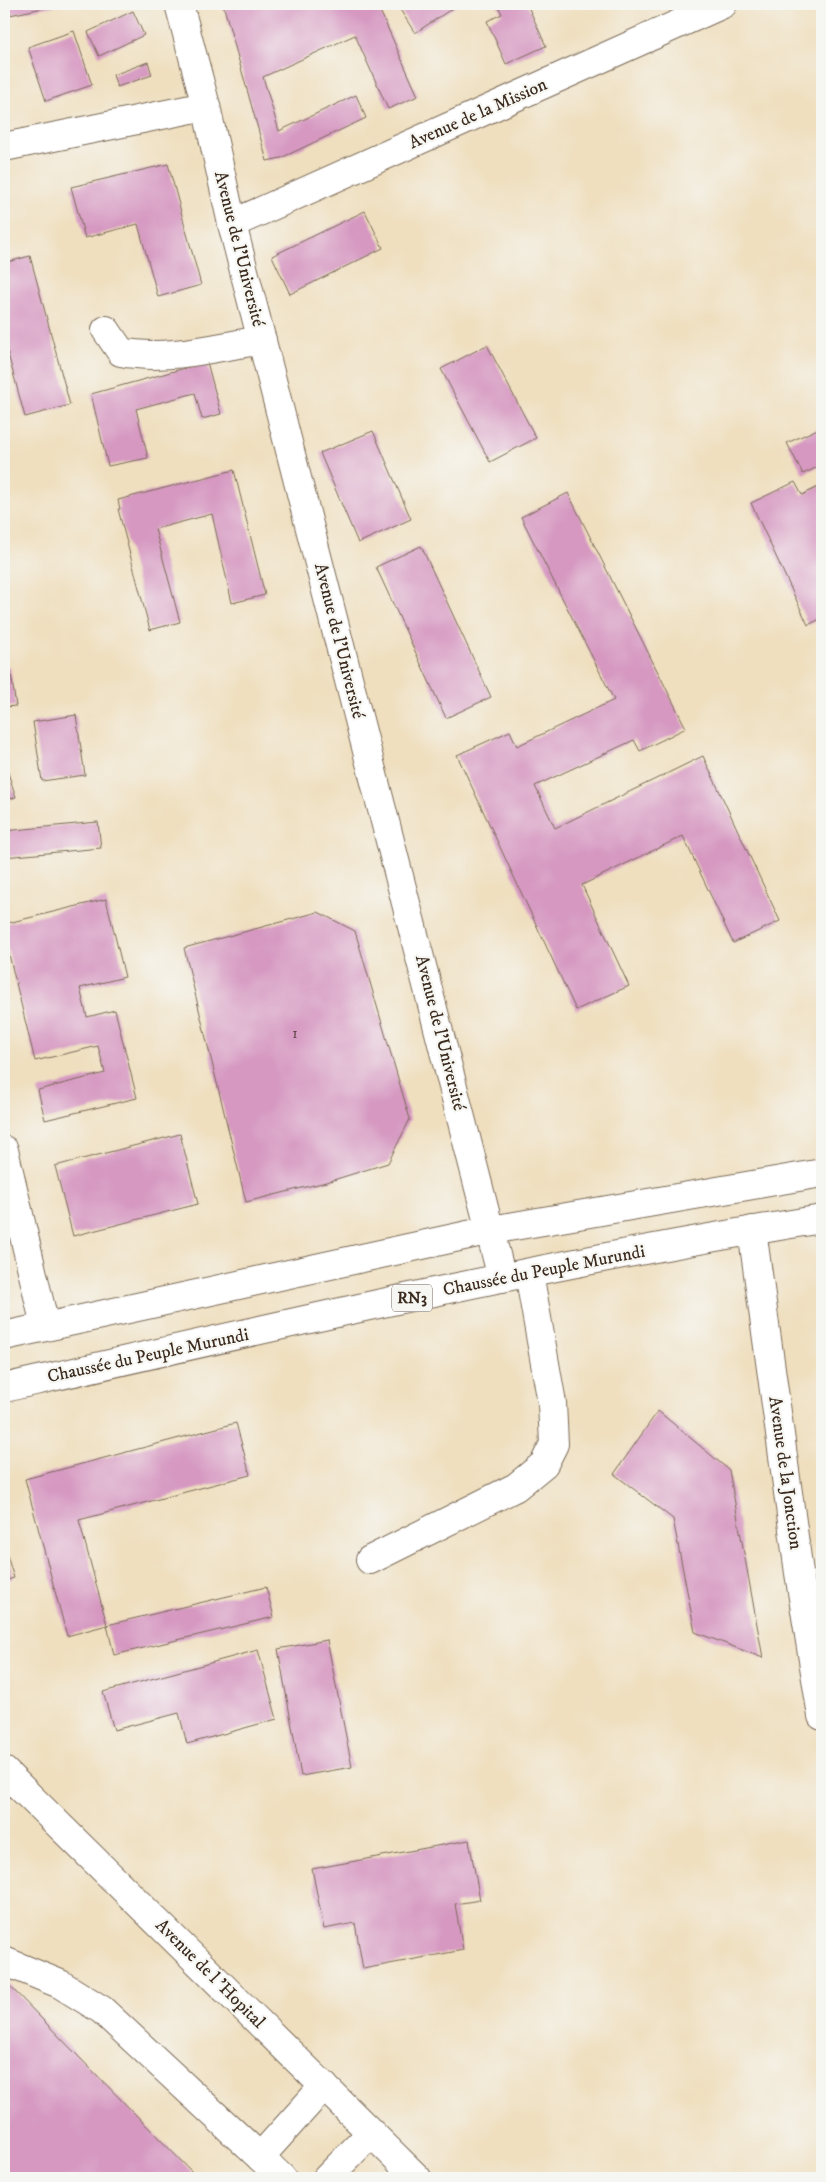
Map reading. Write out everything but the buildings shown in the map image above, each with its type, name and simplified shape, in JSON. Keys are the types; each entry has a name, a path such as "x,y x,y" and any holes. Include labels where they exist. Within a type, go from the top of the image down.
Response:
{"main road":[{"name":"Avenue de l'Université","path":"178,4 206,106 232,224 502,1278"},
{"name":"Avenue de la Mission","path":"232,224 723,4"},
{"path":"4,147 206,106"},
{"path":"106,330 121,352 141,356 161,356 262,340"},
{"path":"4,1150 45,1326"},
{"path":"4,1336 491,1230 822,1173"},
{"name":"Chaussée du Peuple Murundi","path":"4,1388 502,1278 752,1230 822,1219"},
{"name":"Avenue de la Jonction","path":"752,1230 799,1573 822,1716"},
{"path":"370,1560 456,1519 516,1487 544,1464 554,1444 552,1403 529,1273"},
{"name":"Avenue de l 'Hopital","path":"4,1770 417,2178"},
{"path":"4,1961 60,1984 102,2010 282,2178"},
{"path":"260,2157 324,2086"},
{"path":"327,2178 371,2133"}]}
